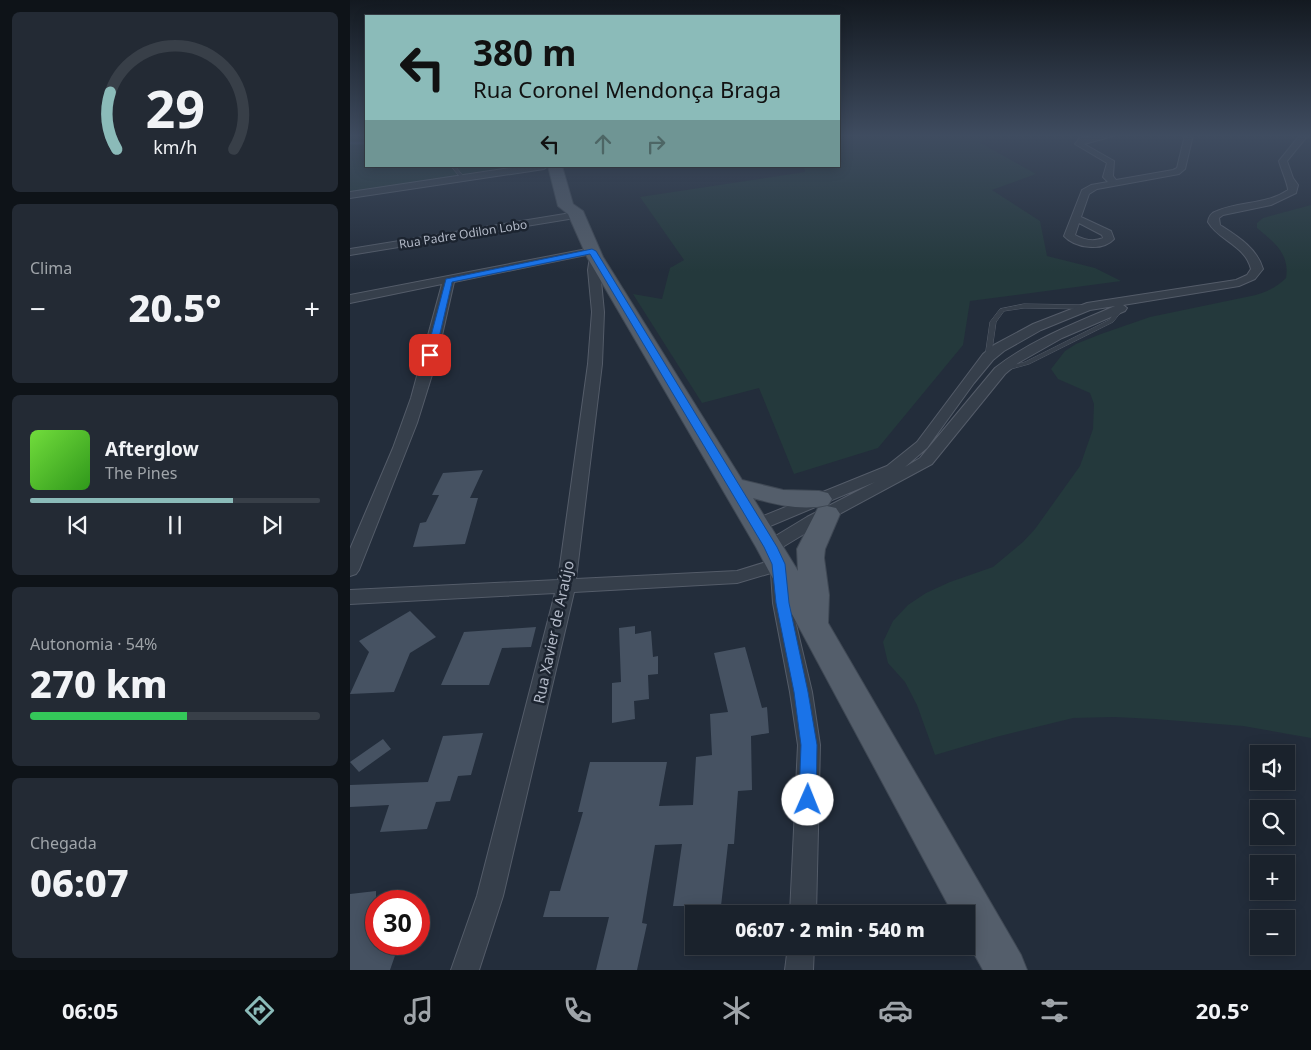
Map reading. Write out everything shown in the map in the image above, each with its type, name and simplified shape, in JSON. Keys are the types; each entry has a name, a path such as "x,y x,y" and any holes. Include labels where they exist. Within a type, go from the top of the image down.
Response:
{"main road":[{"path":"558,180 566,206 576,213 593,254 769,545 1006,970"},
{"path":"572,180 579,204 576,213"},
{"path":"732,484 783,498 823,506 810,549 815,595 813,624"}],"street":[{"path":"350,194 447,180"},
{"path":"1076,218 1085,192 1094,187 1130,180"},
{"path":"350,597 737,577 769,545 823,506 893,469 906,460 922,445 969,380 988,357 999,348 1037,327 1087,307 1239,283 1252,277 1258,269 1256,260 1216,227 1213,222 1214,217 1220,213 1280,198 1293,191 1293,184 1290,180"},
{"name":"Rua Padre Odilon Lobo","path":"350,252 576,213"},
{"path":"350,299 593,254"},
{"name":"Rua Xavier de Araújo","path":"465,970 490,896 566,587 596,364 598,312 593,254"},
{"path":"350,570 389,477 411,418 426,374 449,280"},
{"path":"769,545 823,506 907,473 926,461 1000,371 1012,361 1054,337 1139,300"},
{"path":"769,545 801,692 809,745 803,905"},
{"path":"799,970 800,955"}],"lane":[{"path":"988,357 993,322 1002,310 1024,306 1087,307"}],"green space":[{"path":"350,180 434,180 350,193"},
{"path":"750,180 1019,180 992,190 1040,221 1047,256 1095,268 1121,281 970,301 963,345 878,448 794,474 759,388 702,403 633,294 662,299 670,268 684,260 640,197"},
{"path":"1311,205 1311,738 1243,726 1114,717 1073,718 996,737 935,755 917,705 905,682 888,663 883,642 893,621 908,605 926,593 950,582 993,567 1023,542 1035,529 1080,466 1093,429 1094,404 1090,393 1058,379 1051,369 1065,351 1076,344 1101,334 1150,317 1265,292 1282,282 1286,278 1286,262 1275,244 1257,228 1257,223 1263,218"}],"building":[{"path":"483,470 470,498 478,498 465,544 413,547 420,523 426,522 439,495 432,495 443,473"},
{"path":"410,611 436,637 410,653 394,692 350,694 369,652 359,641"},
{"path":"635,626 635,634 651,631 653,657 658,656 658,674 648,675 649,699 634,701 635,719 612,723 612,683 621,682 619,628"},
{"path":"536,627 531,647 502,648 489,685 441,685 464,632"},
{"path":"745,647 762,708 767,707 769,733 751,736 752,790 738,791 734,844 728,844 721,905 673,906 682,844 655,845 642,923 647,924 637,970 596,970 609,917 543,917 550,891 560,891 583,812 578,812 590,762 667,762 659,806 693,805 696,757 712,755 710,714 728,712 714,653"},
{"path":"483,733 471,775 458,776 450,801 436,802 427,829 380,832 389,805 350,807 350,785 428,782 443,736"},
{"path":"383,739 391,749 359,772 350,762"},
{"path":"365,892 365,955 395,955 390,970 350,970 350,894"}],"route":[{"path":"430,355 449,280 592,251 779,564 782,603 801,692 809,745 808,800"}]}
